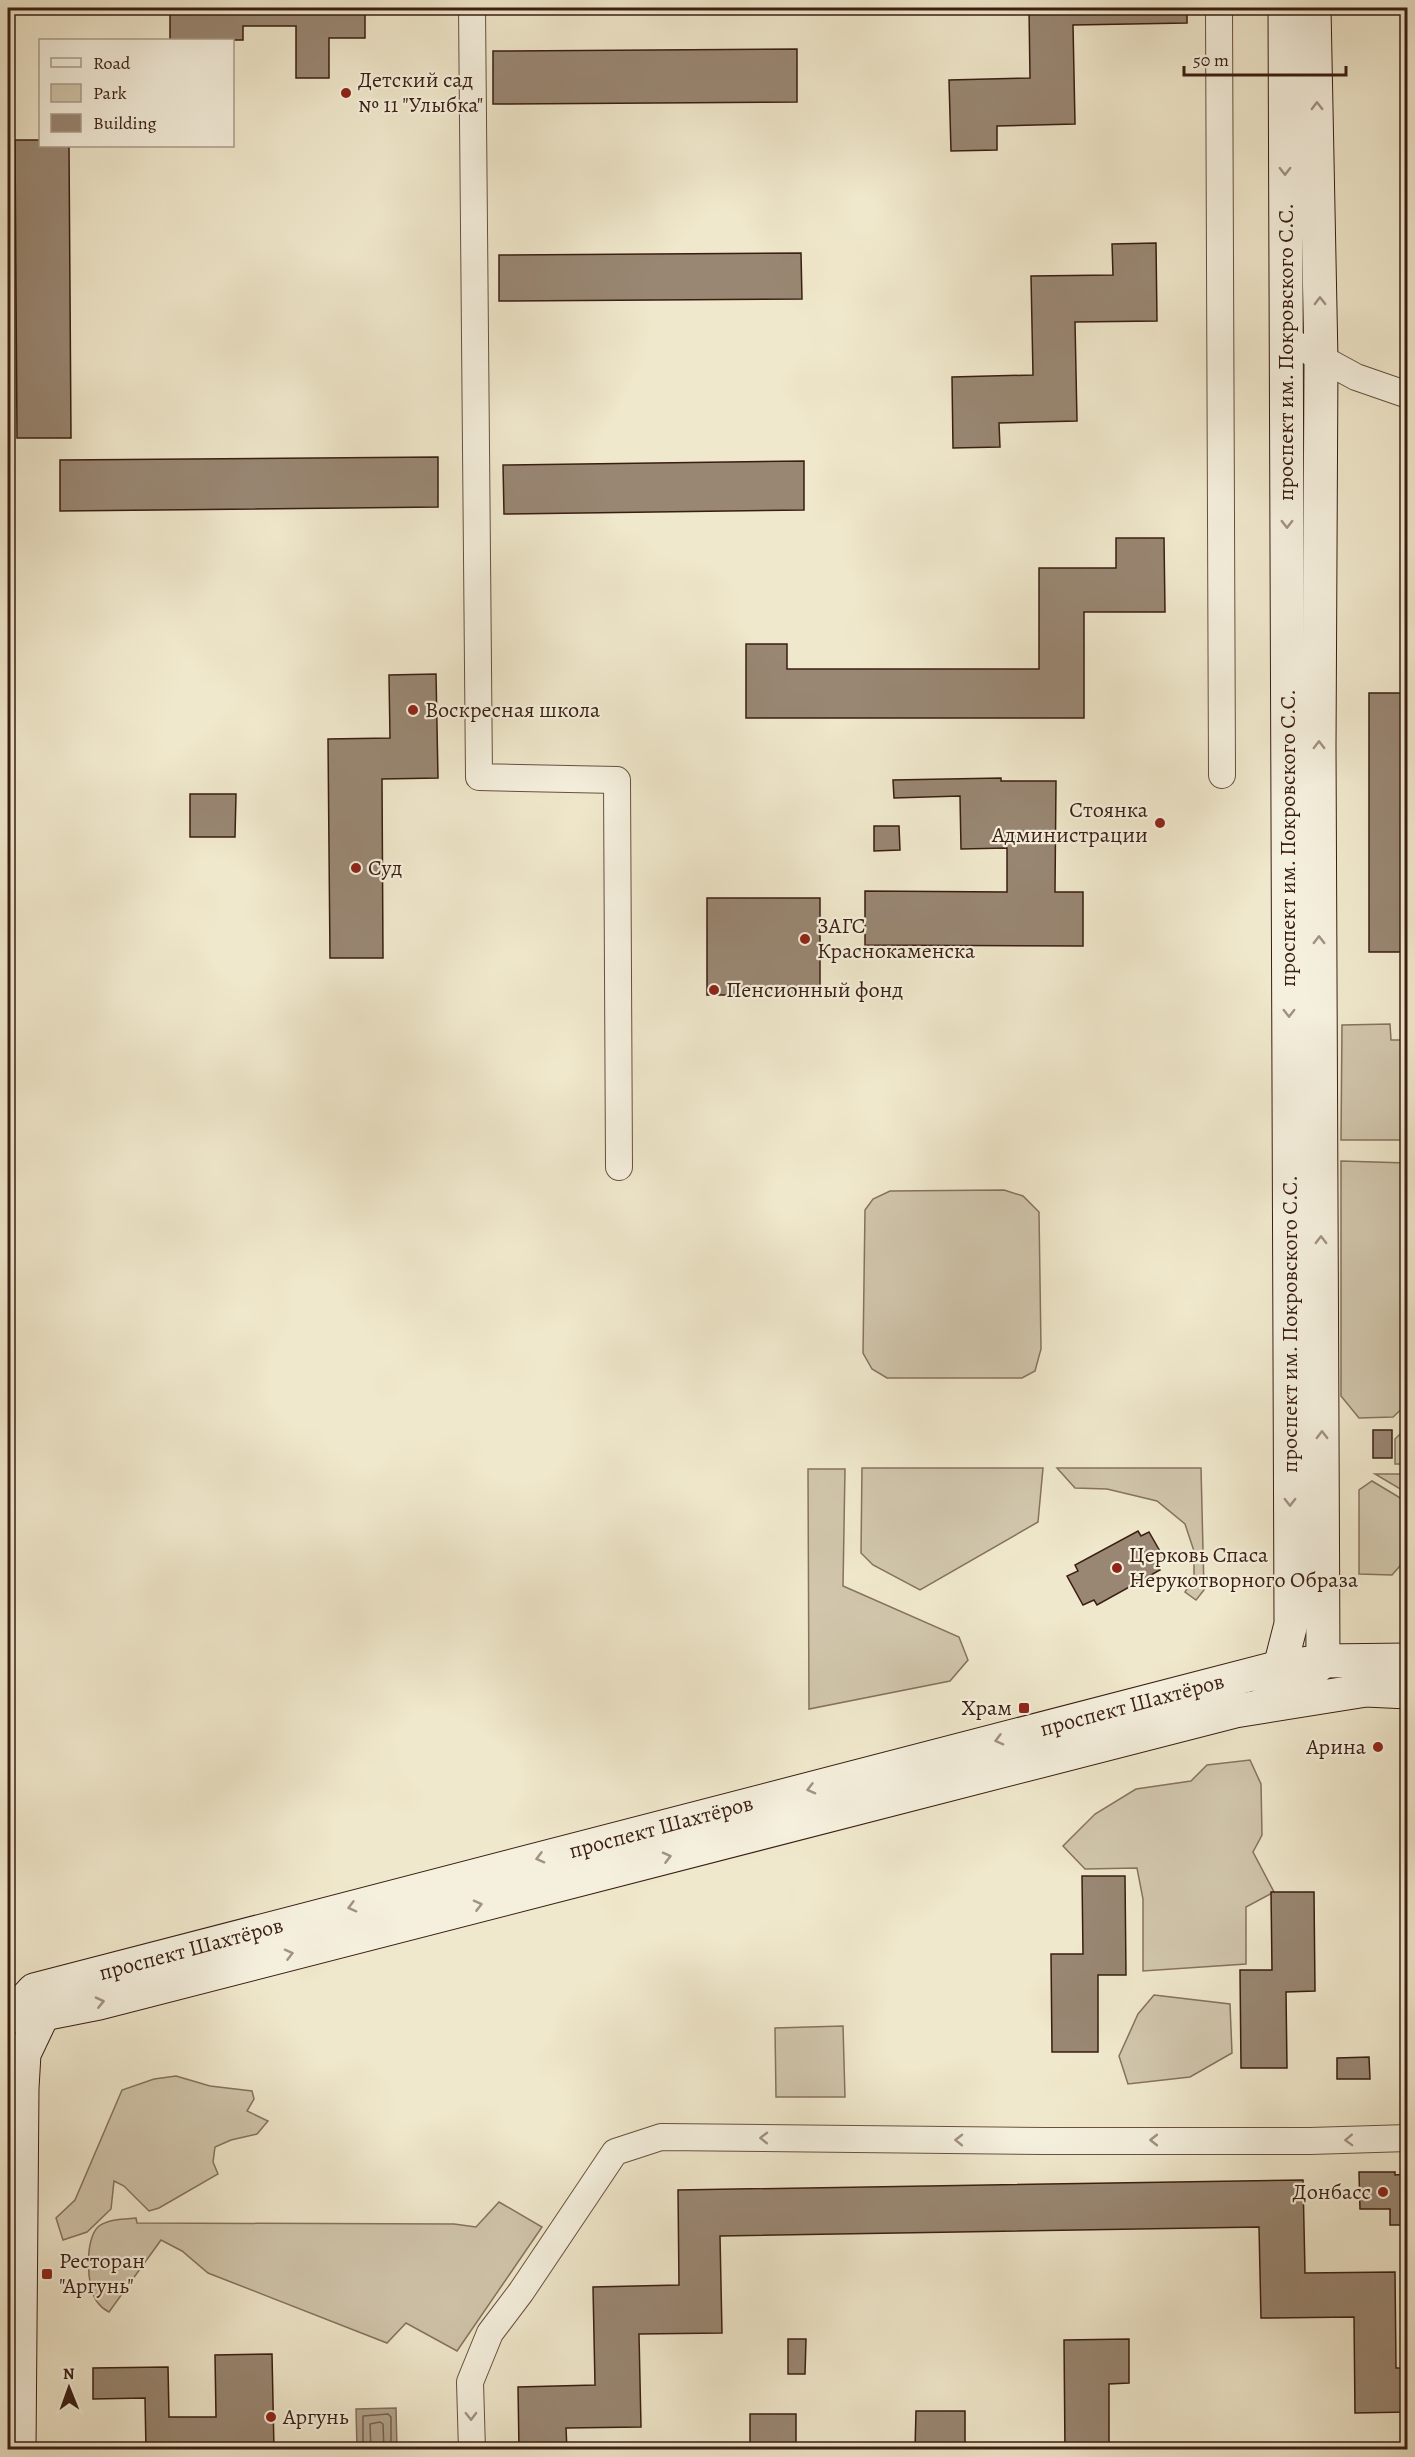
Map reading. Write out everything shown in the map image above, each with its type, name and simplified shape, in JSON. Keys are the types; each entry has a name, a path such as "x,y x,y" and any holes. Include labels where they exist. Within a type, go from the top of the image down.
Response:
{"main road":[{"name":"проспект им. Покровского С.С.","path":"1280,1667 1291,1624 1285,8"},
{"name":"проспект им. Покровского С.С.","path":"1314,8 1320,360 1319,793 1323,1661"},
{"name":"проспект Шахтёров","path":"1291,1624 1306,1644 1339,1676 1366,1690"},
{"name":"проспект Шахтёров","path":"8,2016 34,1990 1280,1667 1323,1661 1407,1660"},
{"name":"проспект Шахтёров","path":"1260,1706 1295,1687 1323,1661"},
{"name":"проспект Шахтёров","path":"8,2016 43,2014 99,2002 1260,1706 1366,1690 1407,1692"},
{"path":"19,2450 22,2088 24,2054 43,2014"}],"street":[{"path":"472,8 479,777 617,780 619,1167"},
{"path":"1220,8 1222,775"},
{"path":"1286,339 1320,360 1356,377 1407,395"},
{"path":"472,2450 470,2382 490,2333 615,2152 661,2137 1047,2141 1310,2141 1407,2138"}],"green space":[{"path":"1390,1024 1391,1040 1407,1040 1407,1140 1341,1140 1342,1025"},
{"path":"1341,1161 1407,1163 1407,1404 1393,1417 1359,1418 1341,1396"},
{"path":"1004,1190 1023,1196 1039,1212 1041,1349 1035,1371 1022,1378 887,1378 872,1369 863,1353 865,1210 873,1199 890,1191"},
{"path":"1407,1427 1407,1464 1395,1464 1395,1439"},
{"path":"862,1468 1043,1468 1038,1522 920,1590 873,1565 861,1553"},
{"path":"1057,1468 1201,1468 1204,1590 1196,1600 1185,1592 1194,1577 1194,1551 1185,1524 1157,1501 1107,1489 1075,1488"},
{"path":"808,1469 845,1469 843,1586 959,1637 968,1660 950,1681 809,1709"},
{"path":"1375,1474 1407,1474 1407,1493"},
{"path":"1372,1481 1407,1502 1407,1558 1392,1575 1359,1574 1359,1490"},
{"path":"1250,1760 1261,1784 1262,1835 1253,1852 1274,1892 1246,1907 1246,1964 1143,1971 1143,1899 1137,1868 1085,1869 1063,1846 1095,1814 1136,1789 1191,1781 1207,1765"},
{"path":"1154,1995 1230,2004 1232,2053 1190,2077 1128,2084 1119,2056 1138,2014"},
{"path":"843,2026 845,2097 776,2097 775,2028"},
{"path":"176,2076 210,2086 252,2091 254,2099 247,2111 268,2121 257,2134 231,2140 215,2147 213,2162 218,2174 159,2208 149,2211 124,2186 114,2181 111,2209 87,2232 63,2240 56,2218 75,2200 122,2090 154,2079"},
{"path":"499,2202 542,2227 457,2351 406,2323 387,2343 208,2273 182,2251 161,2240 109,2312 98,2303 91,2287 88,2264 91,2241 99,2226 112,2221 136,2218 137,2223 454,2224 476,2227"}],"water":[{"path":"396,2408 397,2449 357,2449 356,2409"}],"building":[{"path":"170,8 365,8 365,38 329,38 329,78 296,78 296,26 243,26 243,40 170,39"},
{"path":"1029,8 1187,8 1187,23 1073,25 1075,124 997,126 997,150 951,151 949,80 1030,78"},
{"path":"797,49 797,102 493,104 493,51"},
{"path":"15,140 39,140 39,147 69,147 71,438 17,438"},
{"path":"1156,243 1157,321 1075,322 1077,421 999,423 1000,447 953,448 952,377 1033,375 1031,276 1113,275 1112,244"},
{"path":"801,253 802,299 499,301 499,255"},
{"path":"438,457 438,507 60,511 60,460"},
{"path":"804,461 804,510 504,514 503,465"},
{"path":"1116,538 1164,538 1165,612 1084,612 1084,718 746,718 746,644 787,644 787,669 1039,669 1039,568 1116,568"},
{"name":"Суд","path":"436,674 438,778 382,779 383,958 330,958 328,739 390,738 389,675"},
{"path":"1369,693 1407,693 1407,952 1369,952"},
{"path":"1001,778 1001,781 1056,781 1055,892 1083,892 1083,946 865,945 865,891 1007,892 1007,848 961,849 960,796 894,798 893,780"},
{"path":"190,794 236,794 235,837 190,837"},
{"path":"874,826 899,826 900,850 874,851"},
{"path":"707,898 820,898 820,995 707,995"},
{"path":"1373,1430 1392,1430 1392,1458 1373,1458"},
{"name":"Церковь Спаса Нерукотворного Образа","path":"1138,1531 1141,1536 1149,1532 1165,1560 1157,1565 1160,1570 1097,1605 1094,1600 1083,1605 1067,1576 1078,1571 1075,1565"},
{"path":"1082,1876 1125,1876 1126,1975 1098,1975 1098,2052 1052,2052 1051,1954 1083,1954"},
{"path":"1271,1892 1314,1892 1315,1991 1286,1992 1287,2068 1241,2068 1240,1970 1272,1970"},
{"path":"1369,2057 1370,2079 1337,2079 1337,2058"},
{"name":"Донбасс","path":"1359,2172 1407,2174 1407,2225 1390,2225 1390,2209 1360,2209"},
{"path":"1303,2180 1305,2273 1395,2272 1396,2368 1407,2368 1407,2412 1355,2413 1354,2317 1261,2318 1259,2227 720,2236 722,2333 639,2334 641,2427 566,2428 567,2450 519,2450 518,2387 595,2385 593,2287 679,2285 678,2190"},
{"path":"788,2339 806,2339 805,2374 788,2374"},
{"path":"1129,2339 1129,2383 1109,2384 1109,2450 1065,2450 1064,2340"},
{"path":"272,2354 274,2450 146,2450 145,2398 93,2399 93,2368 168,2367 169,2417 216,2417 215,2355"},
{"path":"916,2411 965,2411 965,2450 915,2450"},
{"path":"750,2414 796,2414 796,2450 750,2450"}],"place":[{"name":"Детский сад № 11 \"Улыбка\"","path":"346,93"},
{"name":"Воскресная школа","path":"413,710"},
{"name":"Стоянка Администрации","path":"1160,823"},
{"name":"Суд","path":"356,868"},
{"name":"ЗАГС Краснокаменска","path":"805,939"},
{"name":"Пенсионный фонд","path":"714,990"},
{"name":"Церковь Спаса Нерукотворного Образа","path":"1117,1568"},
{"name":"Храм","path":"1024,1708"},
{"name":"Арина","path":"1378,1747"},
{"name":"Донбасс","path":"1383,2192"},
{"name":"Ресторан \"Аргунь\"","path":"47,2274"},
{"name":"Аргунь","path":"271,2417"}]}
